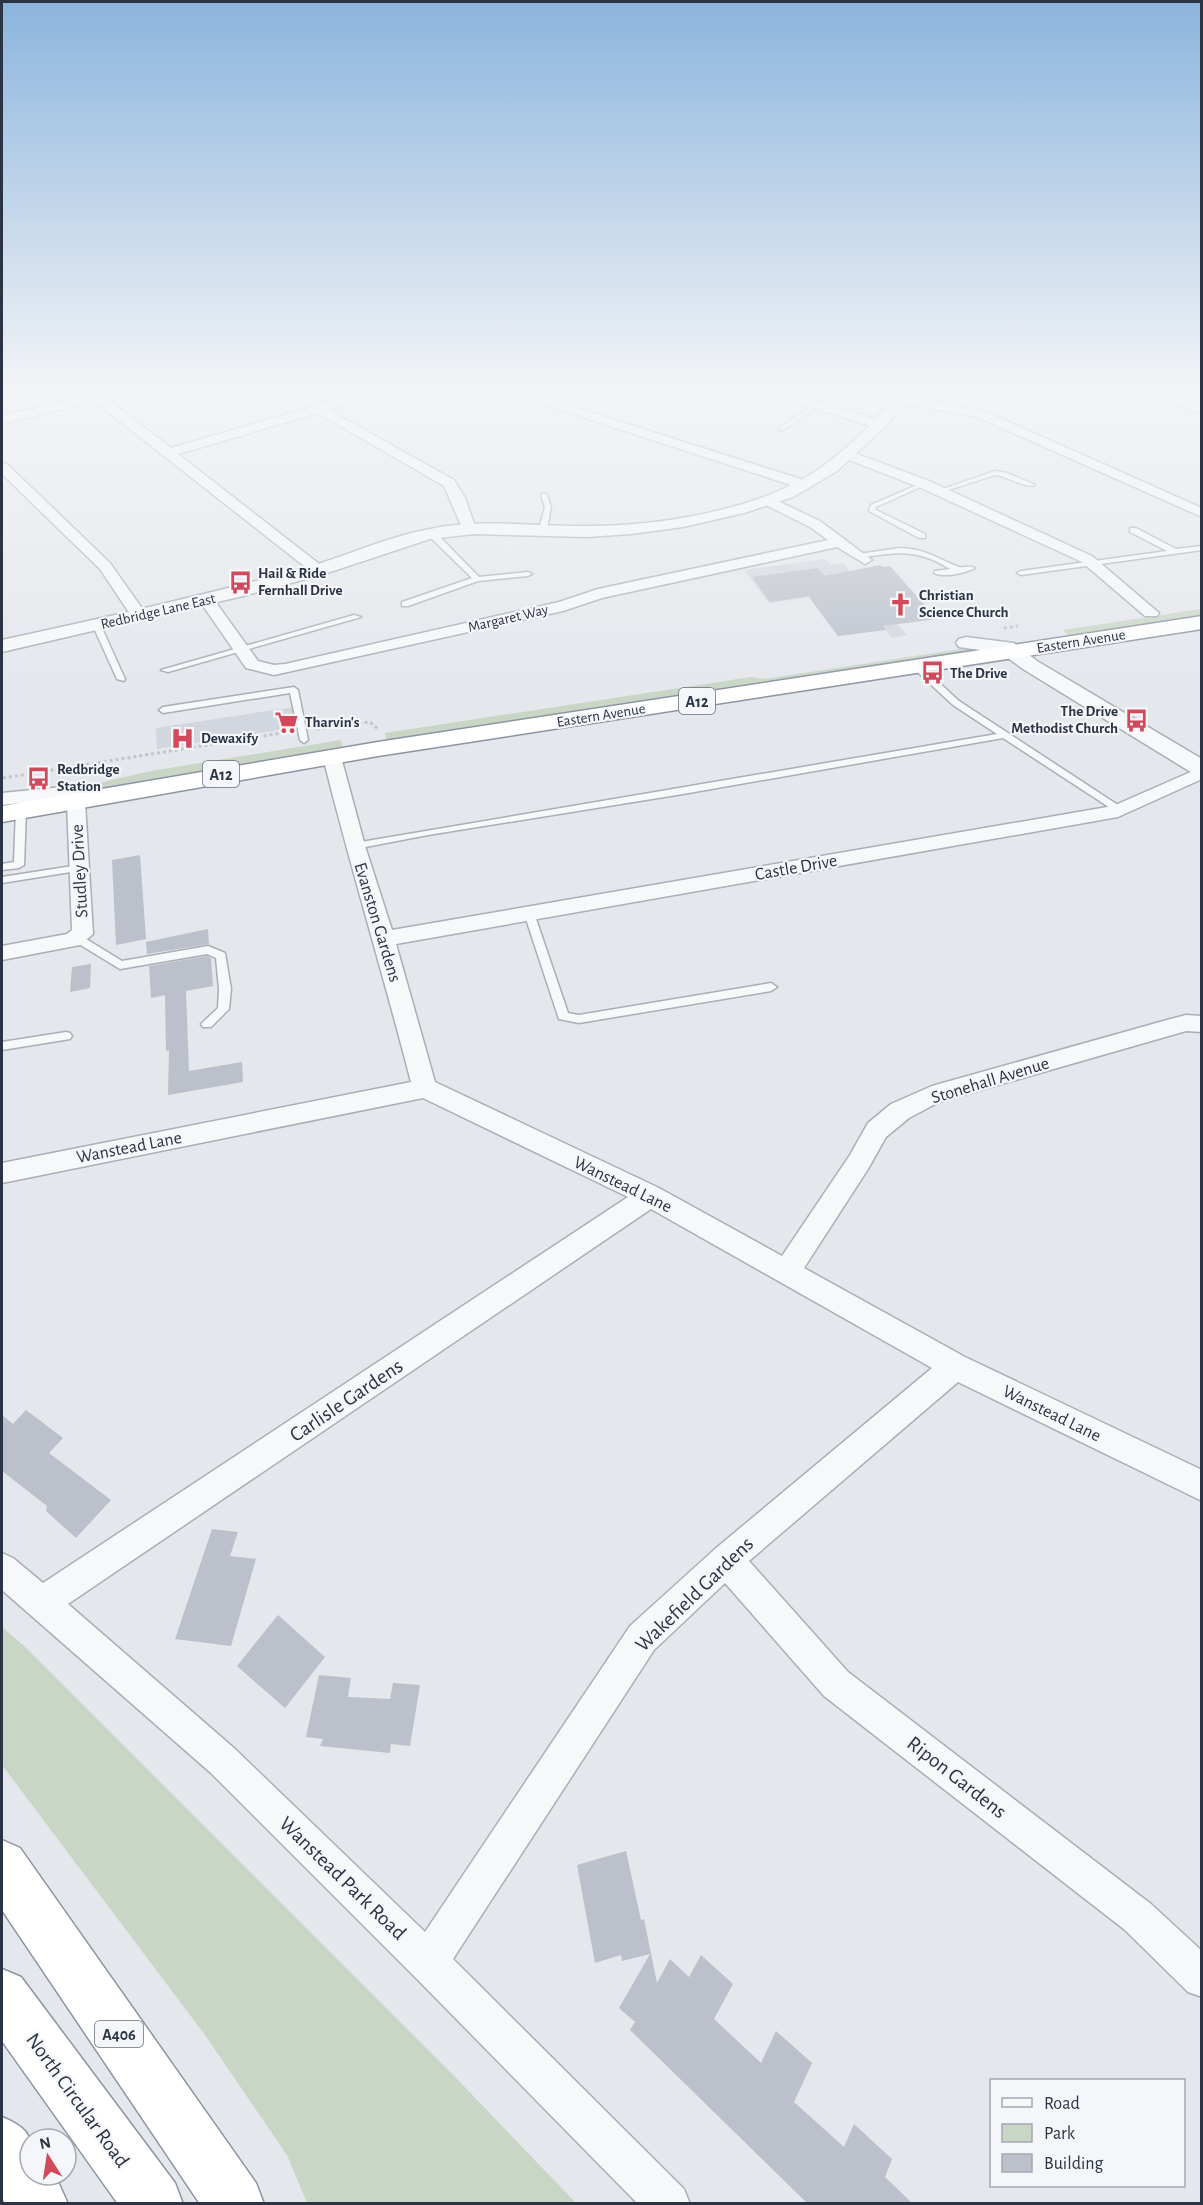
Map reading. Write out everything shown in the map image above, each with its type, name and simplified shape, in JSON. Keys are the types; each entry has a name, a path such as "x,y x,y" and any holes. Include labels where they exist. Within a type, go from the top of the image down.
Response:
{"highway":[{"name":"Eastern Avenue","path":"6,804 303,735 966,643 1006,634 1202,605"},
{"name":"Eastern Avenue","path":"6,804 76,801 332,757 1202,622"},
{"name":"A406","path":"2,1866 235,2204"},
{"name":"North Circular Road","path":"2,1996 154,2204"},
{"path":"2,2146 39,2204"}],"street":[{"path":"25,489 105,566 140,616"},
{"path":"214,489 318,570"},
{"path":"453,489 469,528"},
{"name":"Redbridge Lane East","path":"2,646 207,600 318,570 431,533 469,528 609,531 648,527 713,515 767,500 796,489"},
{"path":"934,489 1087,559 1151,613"},
{"path":"1148,489 1202,513"},
{"path":"767,500 815,524 862,558"},
{"name":"Margaret Way","path":"207,600 252,665 274,670 285,669 563,606 598,594 840,542"},
{"path":"966,643 996,644 1013,652 1030,665 1202,771"},
{"name":"Evanston Gardens","path":"332,757 355,846 384,939 425,1088"},
{"name":"Castle Drive","path":"384,939 1121,811 1202,771"},
{"name":"Studley Drive","path":"2,953 78,938 83,930 76,801"},
{"name":"Stonehall Avenue","path":"787,1271 859,1162 877,1130 900,1111 943,1092 1186,1023 1202,1024"},
{"name":"Wanstead Lane","path":"2,1173 425,1088 650,1196 955,1365 1202,1486"},
{"name":"Carlisle Gardens","path":"41,1603 650,1196"},
{"name":"Wakefield Gardens","path":"428,1962 642,1638 726,1560 955,1365"},
{"name":"Ripon Gardens","path":"726,1560 836,1684 1138,1917 1202,1978"},
{"name":"Wanstead Park Road","path":"2,1569 223,1761 428,1962 669,2204"}],"lane":[{"path":"913,489 873,506 872,511 922,536"},
{"path":"940,492 949,489"},
{"path":"543,529 548,507 544,495"},
{"path":"1133,530 1175,552"},
{"path":"431,533 477,579"},
{"path":"1021,573 1202,548"},
{"path":"862,558 902,549 927,552 959,571"},
{"path":"938,573 971,568"},
{"path":"405,604 477,579 528,574"},
{"path":"165,670 242,651 357,617"},
{"path":"97,626 121,679"},
{"path":"917,667 956,703 1121,811"},
{"path":"163,710 294,690 303,735"},
{"path":"355,846 1005,735"},
{"path":"2,867 19,865 6,804"},
{"path":"2,880 79,868"},
{"path":"529,913 563,1016 579,1019 771,987"},
{"path":"78,938 120,965 208,950 221,956 225,989 223,1009 207,1024"},
{"path":"2,1046 66,1036"}],"path":[{"path":"2,779 129,756 303,735 346,726 370,726"}],"shaded area":[{"path":"825,559 831,565 843,563 907,635 892,638 854,591 769,603 744,570"},
{"path":"294,707 298,727 157,749 156,728"}],"green space":[{"path":"1201,609 1201,615 1069,636 1063,630"},
{"path":"987,645 996,648 387,742 385,733 751,677 765,679"},
{"path":"341,740 343,749 223,767 94,791 86,786 151,771"},
{"path":"2,1627 24,1646 457,2079 576,2203 307,2203 287,2155 205,2035 2,1765"}],"building":[{"path":"880,565 890,566 937,619 883,626 886,630 838,636 808,596 770,602 752,577 818,568 825,576"},
{"path":"140,855 146,939 116,945 112,860"},
{"path":"208,929 209,944 147,954 146,942"},
{"path":"207,956 211,958 213,986 186,991 189,1071 242,1062 243,1082 168,1095 169,1050 166,1051 165,995 151,998 149,966"},
{"path":"91,964 90,988 70,992 72,967"},
{"path":"26,1410 63,1438 49,1453 111,1500 76,1538 46,1511 47,1506 2,1471 2,1415 13,1424"},
{"path":"212,1529 238,1532 230,1556 256,1559 231,1646 175,1639"},
{"path":"278,1615 325,1657 285,1708 237,1666"},
{"path":"319,1675 351,1678 348,1697 390,1699 393,1683 420,1685 410,1746 391,1744 390,1753 320,1746 323,1739 306,1737"},
{"path":"626,1851 641,1920 644,1919 657,1983 670,1959 689,1977 701,1955 733,1984 714,2019 761,2063 776,2031 812,2063 794,2102 844,2147 854,2124 892,2159 885,2177 913,2204 808,2204 630,2030 635,2022 619,2008 650,1954 622,1961 621,1955 595,1963 577,1865"}],"place":[{"name":"Hail & Ride Fernhall Drive","path":"240,582"},
{"name":"Christian Science Church","path":"901,604"},
{"name":"The Drive","path":"932,673"},
{"name":"The Drive Methodist Church","path":"1136,720"},
{"name":"Tharvin's","path":"287,722"},
{"name":"Dewaxify","path":"183,738"},
{"name":"Redbridge Station","path":"39,778"}]}
